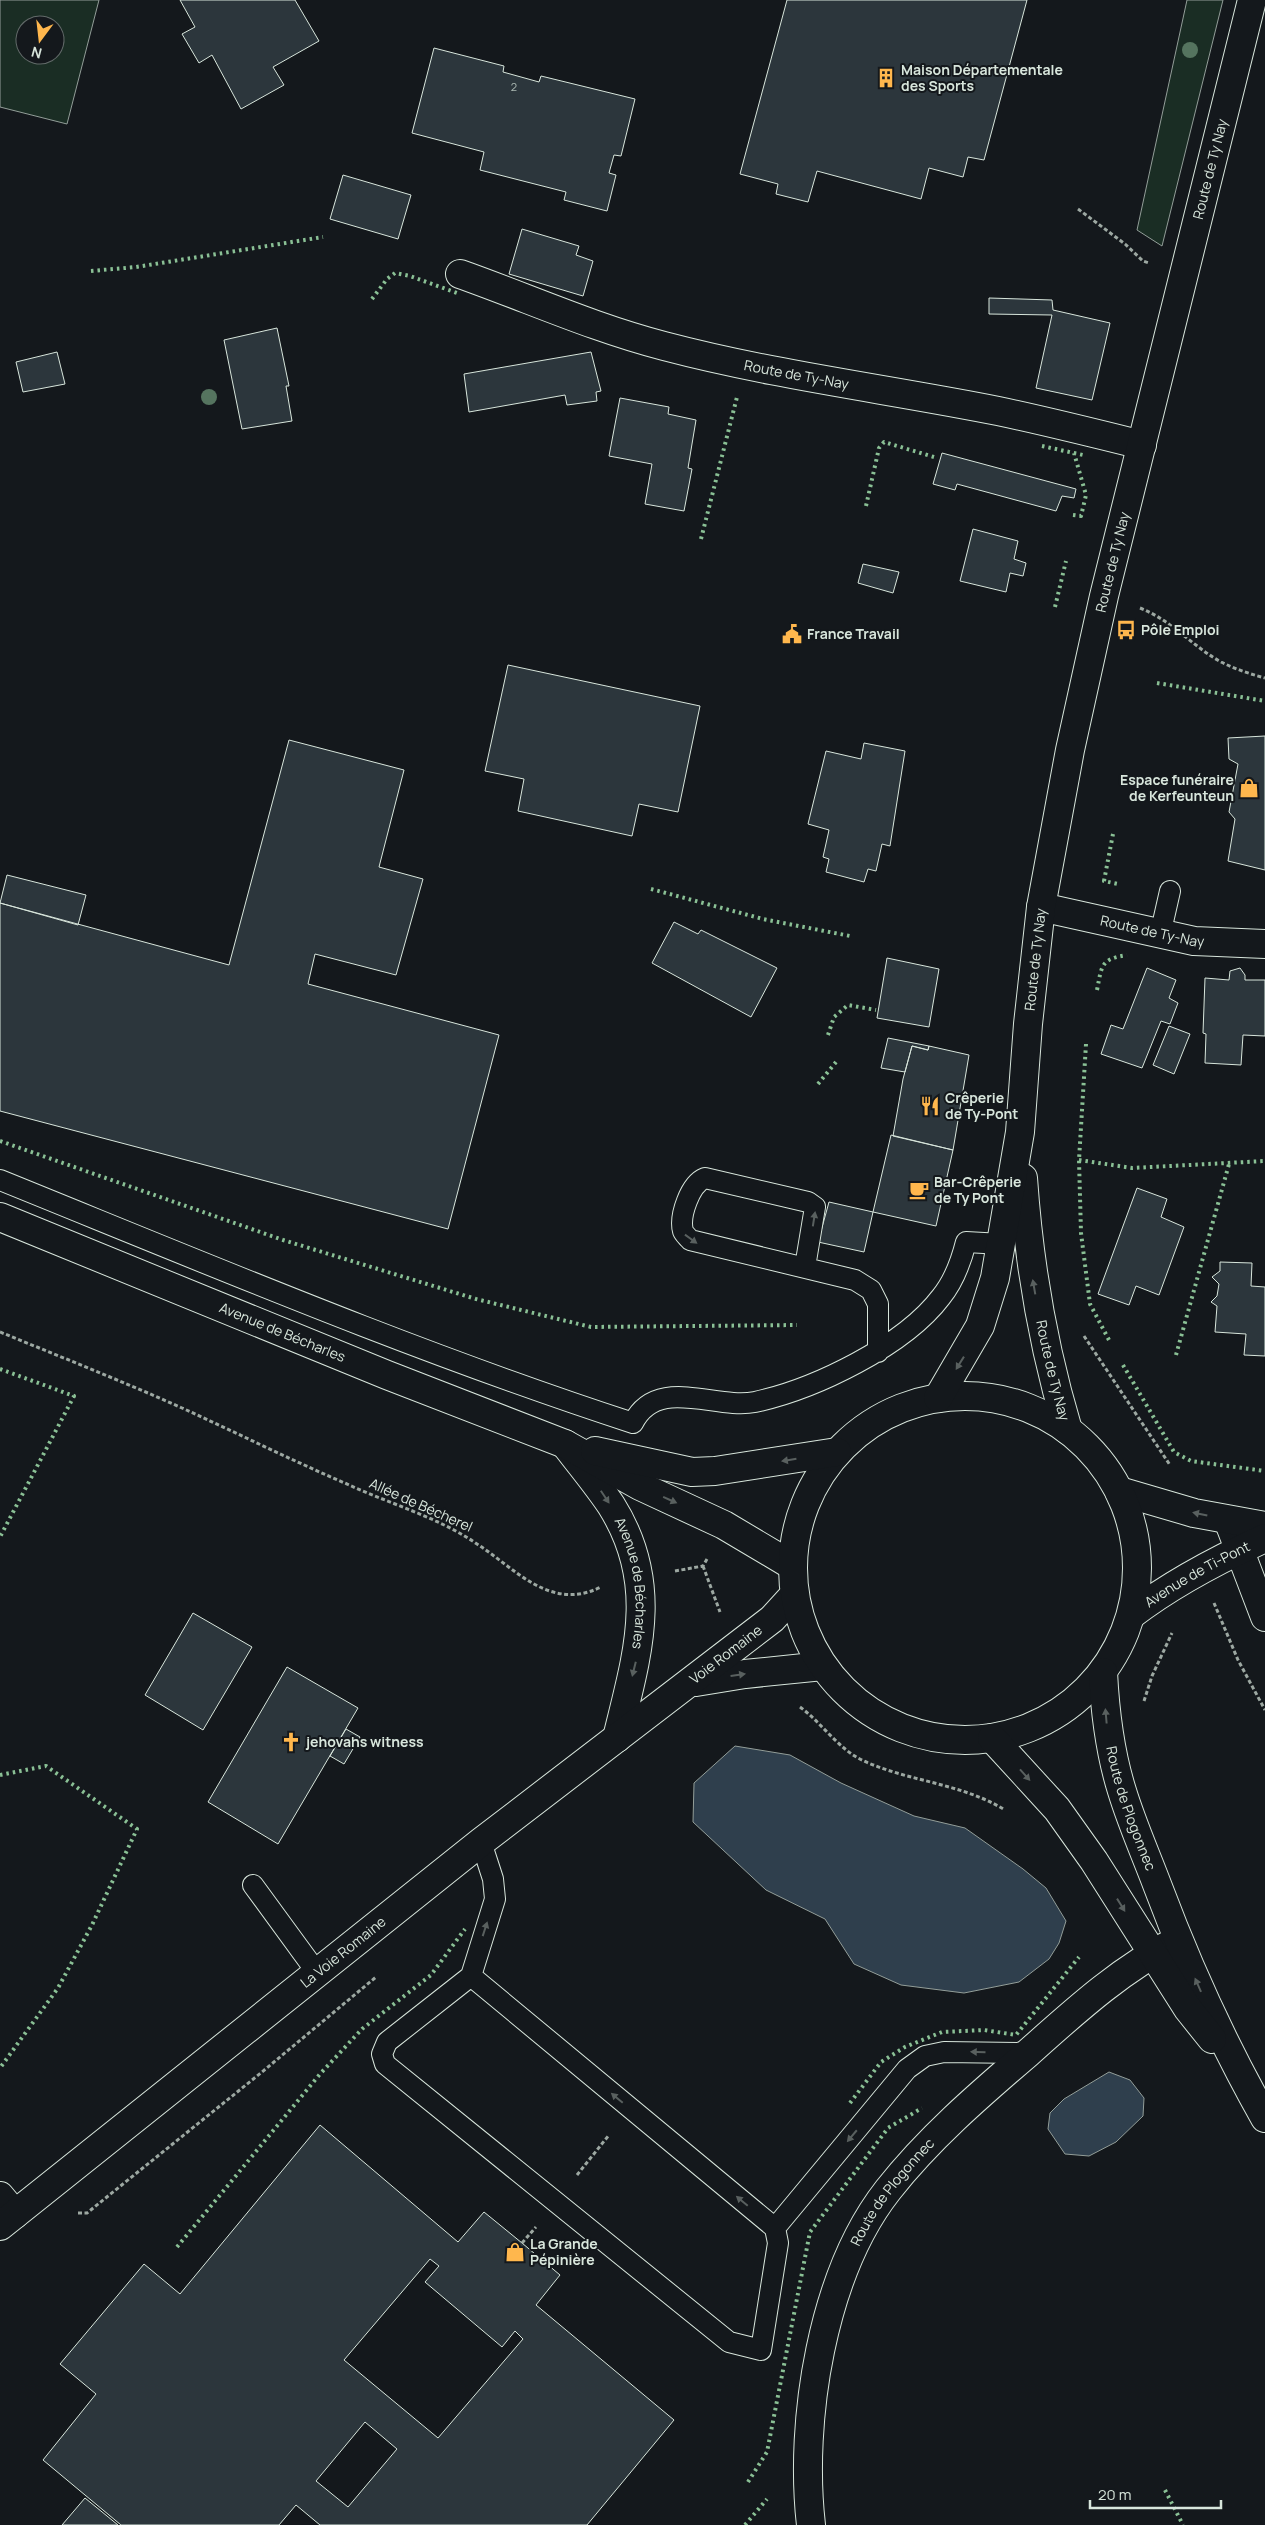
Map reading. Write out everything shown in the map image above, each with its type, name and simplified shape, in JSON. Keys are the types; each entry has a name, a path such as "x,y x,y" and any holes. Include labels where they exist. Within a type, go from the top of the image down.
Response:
{"main road":[{"name":"Route de Ty Nay","path":"938,1398 980,1326 995,1278 1020,1132 1028,1024 1041,907 1070,750 1104,596 1252,0"},
{"name":"Route de Ty-Nay","path":"460,274 534,300 606,329 663,346 773,370 997,411 1142,445"},
{"name":"Route de Ty-Nay","path":"1041,907 1160,935 1203,942 1265,944"},
{"name":"Route de Ty Nay","path":"1020,1132 1032,1278 1051,1373 1068,1430"},
{"name":"Avenue de Bécharles","path":"0,1217 565,1444 640,1486 724,1525 793,1566"},
{"path":"984,1397 1028,1408 1068,1430 1100,1461 1119,1491 1131,1520 1137,1552 1137,1584 1131,1615 1115,1654 1103,1672 1072,1703 1035,1726 992,1738 944,1739 897,1727 856,1701 823,1666 805,1632 794,1595 793,1566 798,1525 814,1486 837,1452 877,1420 907,1406 938,1398 984,1397"},
{"name":"Avenue de Bécharles","path":"565,1444 692,1472 715,1471 837,1452"},
{"name":"Avenue de Bécharles","path":"565,1444 612,1507 630,1549 639,1579 642,1604 638,1650 617,1738"},
{"name":"Avenue de Ti-Pont","path":"1119,1491 1170,1507 1265,1526"},
{"path":"1228,1520 1240,1549 1253,1591 1265,1617"},
{"name":"Avenue de Ti-Pont","path":"1131,1615 1170,1588 1240,1549 1265,1538"},
{"name":"Voie Romaine","path":"690,1684 772,1619 794,1595"},
{"name":"Voie Romaine","path":"690,1684 745,1674 823,1666"},
{"name":"Route de Plogonnec","path":"1103,1672 1106,1723 1121,1790 1178,1940 1242,2076 1265,2118"},
{"name":"La Voie Romaine","path":"5,2212 318,1974 481,1842 690,1684"},
{"name":"Route de Plogonnec","path":"992,1738 1057,1809 1094,1861 1188,2010 1242,2076"},
{"name":"Route de Plogonnec","path":"811,2525 806,2474 815,2383 826,2323 856,2239 887,2191 916,2158 1027,2053 1063,2021 1151,1954 1178,1940"}],"lane":[{"path":"1160,935 1170,891"},
{"path":"805,1267 816,1215 815,1206 808,1202 705,1178 693,1186 689,1194 682,1225 683,1232 690,1240 700,1244 805,1267 854,1280 871,1290 878,1304 878,1352"},
{"path":"0,1180 408,1343 556,1397 634,1423 639,1411 658,1399 672,1397 754,1402 816,1382 878,1352 913,1326 942,1296 961,1263 966,1242 1002,1244"},
{"path":"471,1976 775,2228 778,2243 761,2350 729,2342 385,2064 382,2054 387,2042 471,1976 495,1899 494,1879 481,1842"},
{"path":"253,1885 318,1974"},
{"path":"775,2228 907,2069 926,2056 944,2052 1027,2053"}],"path":[{"path":"1078,209 1125,244 1143,261"},
{"path":"1104,596 1155,614 1220,661 1265,678"},
{"name":"Allée de Bécherel","path":"0,1332 109,1376 347,1484 460,1532 493,1554 529,1583 562,1594 580,1594 606,1584 703,1566 715,1547 724,1525"},
{"path":"1074,1336 1084,1335 1171,1466"},
{"path":"1212,1597 1238,1660 1265,1710"}],"green space":[{"path":"0,0 99,0 67,124 0,107"},
{"path":"1187,0 1223,0 1162,246 1137,230"}],"water":[{"path":"735,1746 790,1755 841,1783 914,1816 965,1828 1023,1869 1046,1888 1066,1921 1059,1943 1049,1959 1019,1982 964,1993 901,1985 854,1964 825,1919 766,1890 693,1822 694,1783"},
{"path":"1109,2072 1130,2080 1144,2098 1143,2116 1116,2142 1089,2156 1065,2154 1048,2129 1050,2113 1064,2099"}],"building":[{"path":"180,0 295,0 319,41 273,67 284,85 241,109 212,55 199,63 182,34 195,27"},
{"name":"Maison Départementale des Sports","path":"787,0 1027,0 984,160 968,157 963,177 929,168 921,199 817,171 808,202 776,194 778,184 740,174"},
{"path":"434,48 504,66 503,72 539,82 541,76 635,99 621,156 614,155 609,173 616,175 607,211 564,200 566,192 480,170 484,152 412,133"},
{"path":"343,175 411,195 398,239 330,219"},
{"path":"522,229 579,246 576,255 593,261 583,296 509,274"},
{"path":"989,298 1052,300 1053,310 1110,323 1092,400 1036,388 1052,315 989,314"},
{"path":"277,328 289,386 286,386 292,421 242,429 224,340"},
{"path":"57,352 65,384 23,392 16,362"},
{"path":"591,352 601,391 596,392 597,401 567,405 565,395 469,412 464,374"},
{"path":"620,398 669,407 668,414 696,420 688,468 692,469 684,511 645,504 652,464 609,456"},
{"path":"942,453 1076,489 1074,498 1062,496 1056,511 957,484 955,490 933,484"},
{"path":"973,529 1018,541 1014,559 1026,563 1023,576 1010,573 1006,592 960,581"},
{"path":"863,564 899,572 893,593 858,583"},
{"path":"508,665 700,706 678,812 639,804 632,836 518,811 524,779 485,771"},
{"name":"Espace funéraire de Kerfeunteun","path":"1265,736 1265,870 1228,861 1235,819 1229,812 1238,764 1229,759 1228,738"},
{"path":"289,740 404,770 379,867 423,879 396,975 315,954 308,984 499,1035 448,1229 0,1111 0,903 229,965"},
{"path":"864,743 905,751 890,846 882,844 876,871 868,869 864,882 826,872 829,859 823,857 829,830 808,824 826,751 861,759"},
{"path":"7,875 86,895 78,925 0,903"},
{"path":"674,922 698,934 701,930 777,968 751,1017 652,963"},
{"path":"887,958 939,969 929,1027 877,1018"},
{"path":"1147,968 1176,980 1169,998 1178,1003 1170,1024 1161,1021 1142,1068 1101,1054 1111,1025 1123,1029"},
{"path":"1240,968 1245,975 1245,980 1265,980 1265,1036 1243,1035 1241,1065 1205,1063 1206,1034 1203,1033 1205,978 1229,980 1230,971"},
{"path":"1169,1026 1190,1034 1174,1074 1153,1065"},
{"path":"888,1038 929,1046 928,1050 912,1046 905,1072 881,1068"},
{"path":"912,1046 928,1050 929,1046 969,1055 953,1150 893,1136 903,1079"},
{"path":"891,1135 953,1150 936,1226 873,1212"},
{"path":"1137,1188 1167,1199 1161,1217 1184,1227 1159,1295 1136,1286 1129,1305 1098,1294"},
{"path":"829,1202 873,1212 864,1252 818,1242"},
{"path":"1220,1262 1252,1263 1251,1286 1265,1287 1265,1356 1244,1355 1246,1334 1215,1332 1217,1306 1211,1302 1217,1296 1219,1284 1212,1277 1220,1271"},
{"path":"193,1613 252,1647 203,1730 145,1695"},
{"name":"jehovahs witness","path":"287,1667 358,1708 278,1844 208,1802"},
{"path":"346,1729 360,1737 344,1764 330,1756"},
{"path":"320,2125 458,2242 484,2212 522,2243 560,2275 536,2305 674,2420 587,2525 320,2525 296,2505 279,2525 121,2525 43,2460 96,2394 60,2364 144,2264 180,2294","holes":["430,2259 439,2266 425,2282 502,2347 515,2331 523,2339 438,2438 344,2360","365,2422 397,2449 348,2507 316,2481"]},
{"path":"85,2498 118,2525 62,2525"}],"hedge":[{"path":"91,271 136,267 323,237"},
{"path":"372,299 387,279 395,273 410,276 457,293"},
{"path":"701,539 737,397"},
{"path":"866,506 879,448 884,442 934,457"},
{"path":"1042,446 1083,455"},
{"path":"1073,515 1081,516 1086,495 1074,453"},
{"path":"1055,607 1066,561"},
{"path":"1157,683 1265,701"},
{"path":"1113,834 1104,881 1118,884"},
{"path":"651,889 763,919 850,936"},
{"path":"1097,990 1104,965 1112,959 1127,955"},
{"path":"828,1035 834,1017 848,1005 876,1010"},
{"path":"1086,1044 1079,1160 1081,1233 1090,1304 1110,1342"},
{"path":"818,1084 836,1062"},
{"path":"0,1141 283,1240 476,1299 591,1327 797,1325"},
{"path":"1079,1160 1132,1168 1265,1161"},
{"path":"1176,1355 1229,1164"},
{"path":"1123,1365 1174,1452 1191,1461 1265,1471"},
{"path":"0,1369 74,1396 0,1537"},
{"path":"0,1775 46,1766 137,1829 92,1925 58,1988 0,2068"},
{"path":"177,2247 320,2074 362,2029 431,1975 465,1929"},
{"path":"850,2103 881,2062 905,2047 942,2032 984,2030 1016,2035 1079,1957"},
{"path":"748,2482 767,2452 810,2232 888,2128 922,2108"},
{"path":"1165,2490 1183,2525"},
{"path":"745,2525 767,2499"}],"place":[{"name":"Maison Départementale des Sports","path":"886,78"},
{"name":"Pôle Emploi","path":"1126,630"},
{"name":"France Travail","path":"792,634"},
{"name":"Espace funéraire de Kerfeunteun","path":"1249,788"},
{"name":"Crêperie de Ty-Pont","path":"930,1106"},
{"name":"Bar-Crêperie de Ty Pont","path":"919,1190"},
{"name":"jehovahs witness","path":"291,1742"},
{"name":"La Grande Pépinière","path":"515,2252"}]}
